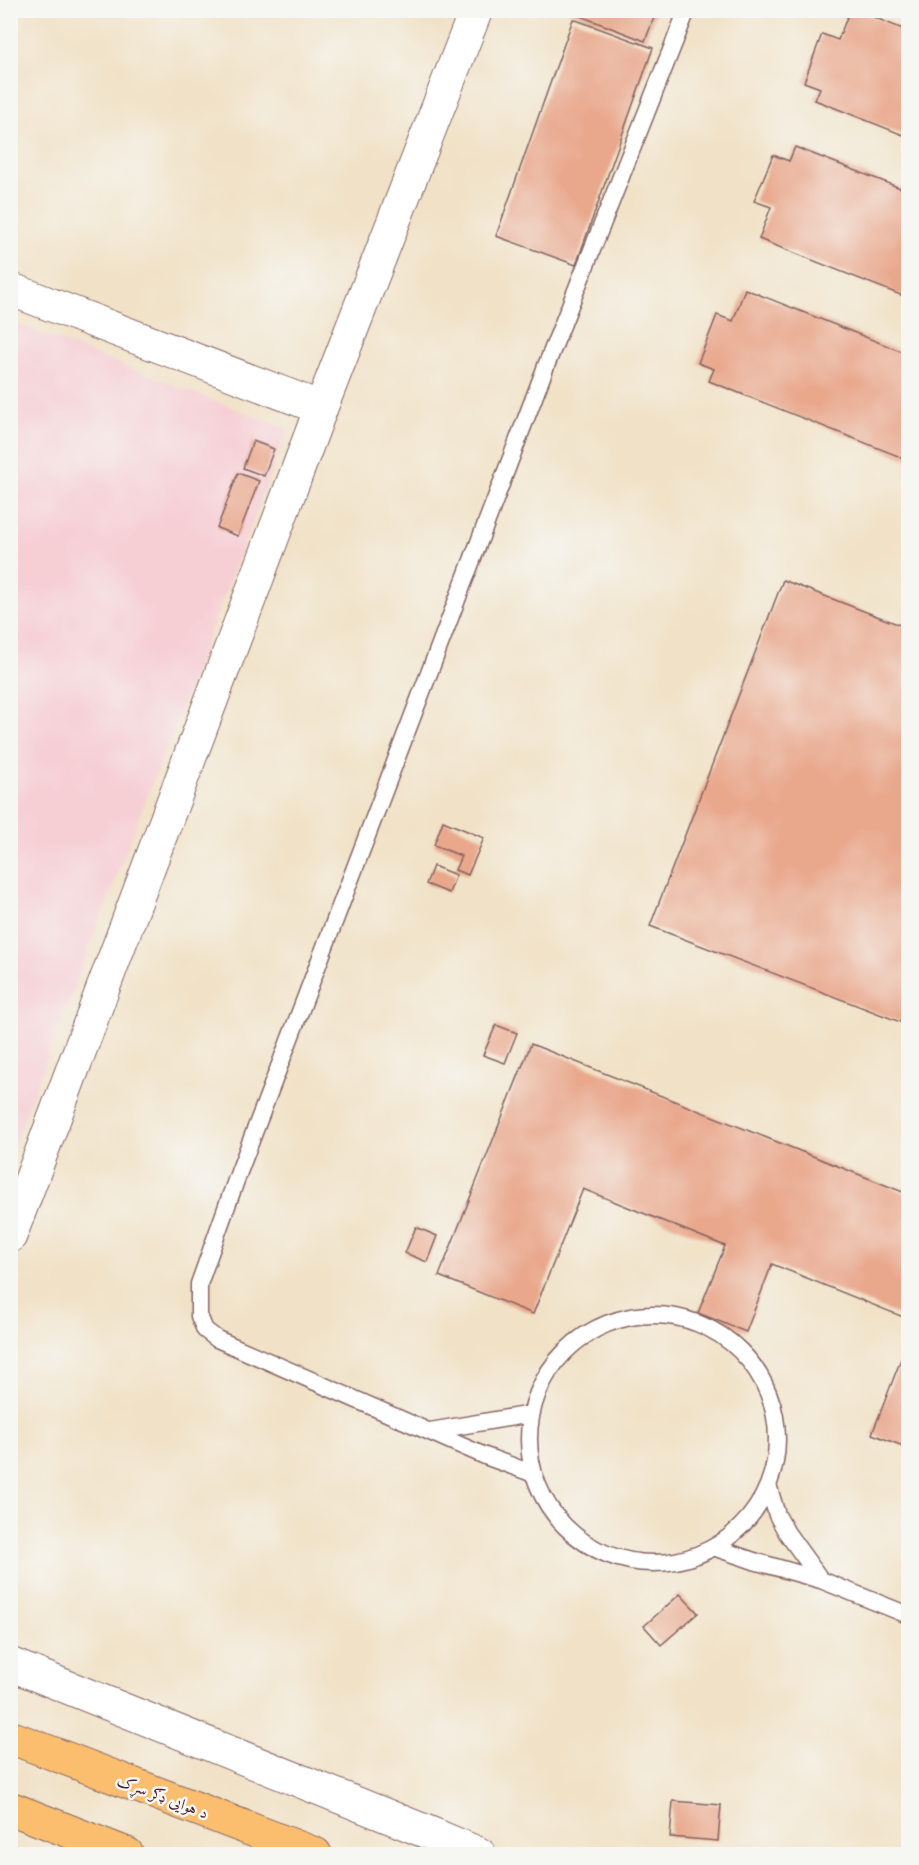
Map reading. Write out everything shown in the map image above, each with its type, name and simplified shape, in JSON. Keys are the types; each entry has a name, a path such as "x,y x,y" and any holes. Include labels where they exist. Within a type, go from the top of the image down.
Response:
{"main road":[{"name":"د هوایی ډګر سړک","path":"10,1737 315,1854"},
{"path":"10,1808 127,1854"}],"street":[{"path":"10,1236 321,408 477,10"},
{"path":"10,289 321,408"},
{"path":"10,1664 432,1833 479,1854"}],"lane":[{"path":"534,1474 484,1456 217,1339 205,1330 199,1316 198,1284 546,366 687,10"},
{"path":"653,1315 678,1317 701,1324 723,1336 742,1352 757,1370 769,1392 776,1416 778,1440 776,1464 769,1488 750,1518 737,1532 716,1548 695,1557 673,1562 651,1564 628,1561 587,1545 569,1531 542,1496 534,1474 529,1445 531,1414 538,1391 549,1370 565,1351 584,1335 606,1324 629,1317 653,1315"},
{"path":"430,1431 531,1414"},
{"path":"769,1488 777,1515 787,1533 821,1580"},
{"path":"716,1548 821,1580 909,1615"}],"shaded area":[{"path":"11,322 288,429 11,1152"}],"building":[{"path":"565,10 657,10 645,41"},
{"path":"850,10 856,10 908,31 908,137 815,100 820,88 804,82 822,34 838,40"},
{"path":"573,19 653,48 576,265 496,236"},
{"path":"795,147 908,191 908,298 759,239 771,207 754,201 773,155 789,161"},
{"path":"745,289 908,354 908,460 709,381 714,369 698,363 717,315 733,321"},
{"path":"253,441 274,449 264,476 243,468"},
{"path":"238,473 259,481 238,536 217,528"},
{"path":"783,580 908,628 908,1025 650,926"},
{"path":"443,821 484,838 468,875 455,870 461,856 434,845"},
{"path":"433,866 456,875 449,893 426,884"},
{"path":"496,1025 517,1033 505,1063 483,1055"},
{"path":"531,1044 908,1194 908,1319 772,1264 746,1332 698,1313 725,1246 583,1189 533,1314 439,1276"},
{"path":"416,1227 437,1236 427,1262 405,1253"},
{"path":"908,1341 908,1448 872,1434"},
{"path":"680,1594 698,1613 661,1645 644,1626"},
{"path":"673,1801 721,1805 718,1841 670,1837"}]}
